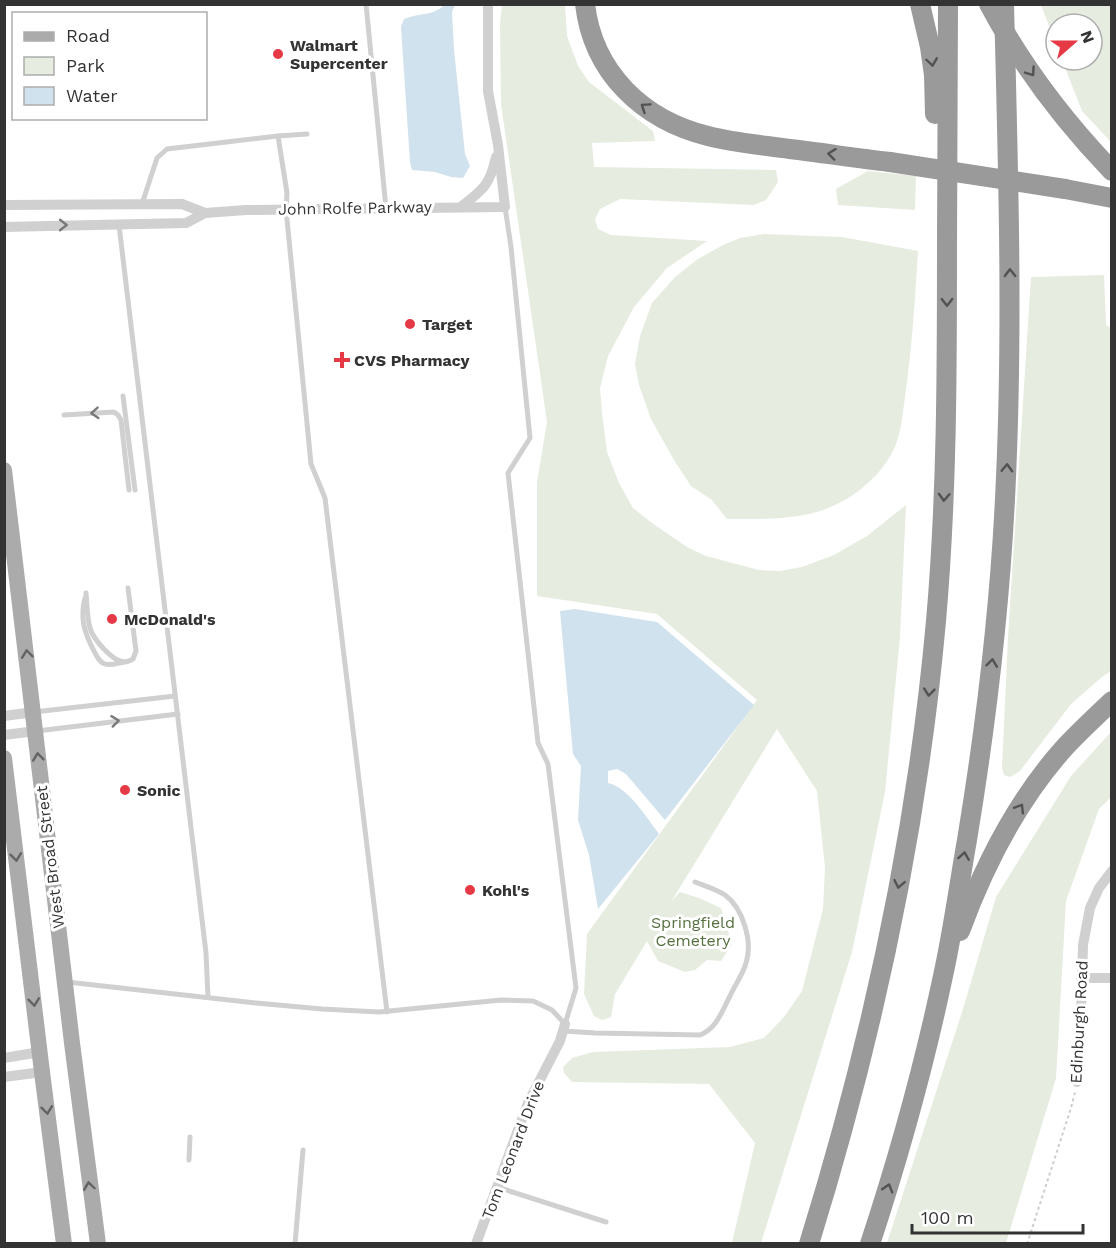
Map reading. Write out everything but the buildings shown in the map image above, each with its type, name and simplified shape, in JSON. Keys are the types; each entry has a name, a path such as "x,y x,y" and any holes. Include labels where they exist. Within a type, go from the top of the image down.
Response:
{"highway":[{"path":"585,4 591,35 608,70 636,101 676,125 706,136 733,142 890,162 1112,198"},
{"path":"920,4 934,75 935,118 947,244"},
{"path":"809,1244 855,1085 872,1015 902,866 923,736 936,624 944,507 948,367 948,4"},
{"path":"989,4 1011,43 1047,96 1085,143 1112,171"},
{"path":"870,1244 897,1157 943,975 983,738 993,657 1006,478 1011,309 1004,4"},
{"path":"943,975 984,873 1034,786 1064,748 1112,701"}],"main road":[{"name":"West Broad Street","path":"4,470 64,982 98,1244"},
{"name":"West Broad Street","path":"4,758 64,1244"}],"street":[{"path":"488,4 488,92 498,145 505,207"},
{"path":"462,206 486,187 492,174 498,145"},
{"name":"John Rolfe Parkway","path":"4,205 182,204 205,213"},
{"name":"John Rolfe Parkway","path":"4,227 186,223 205,213 246,210 505,207"},
{"path":"4,716 34,712"},
{"path":"4,735 36,731"},
{"name":"Edinburgh Road","path":"1077,1082 1083,945 1090,908 1099,888 1112,871"},
{"path":"1081,978 1112,978"},
{"name":"Tom Leonard Drive","path":"476,1244 528,1102 560,1041 564,1028"},
{"path":"4,1058 40,1052"},
{"path":"4,1077 42,1072"}],"lane":[{"path":"366,4 386,208"},
{"path":"142,204 157,158 166,149 307,134"},
{"path":"278,136 287,193 286,209 311,464 325,498 387,1012"},
{"path":"505,207 530,438 508,473 538,743 548,764 576,988 564,1028"},
{"path":"119,225 206,953 208,998"},
{"path":"64,415 114,412 118,415 121,420 132,490 123,396"},
{"path":"127,662 120,661 109,654 90,630 86,593 83,607 86,634 98,658 102,663 109,665 127,662 133,659 136,651 128,588"},
{"path":"34,712 175,696"},
{"path":"36,731 177,714"},
{"path":"64,982 322,1009 387,1012 501,1000 532,1001 552,1010 564,1028 595,1033 700,1035 712,1029 746,963 748,949 747,933 735,906 726,896 716,890 695,882"},
{"path":"189,1160 190,1137"},
{"path":"295,1244 303,1150"},
{"path":"497,1187 606,1222"}],"path":[{"name":"Edinburgh Road","path":"1027,1244 1071,1108 1077,1082"}],"green space":[{"name":"Springfield Cemetery","path":"502,5 565,5 567,36 578,66 589,82 653,131 655,141 592,143 594,167 776,170 778,182 766,200 754,205 620,199 600,209 595,219 598,229 611,235 707,241 667,268 634,307 608,356 600,388 607,452 619,483 633,508 687,547 706,556 759,570 780,571 802,567 834,555 867,536 906,505 900,637 885,792 852,952 761,1243 732,1243 755,1143 709,1084 572,1082 564,1073 563,1067 572,1058 593,1052 730,1047 764,1038 784,1017 802,991 823,909 825,868 817,791 777,729 671,902 680,892 721,908 732,944 721,961 707,960 695,970 685,972 658,961 647,941 615,994 611,1017 602,1020 594,1016 584,994 587,934 757,700 657,614 537,596 537,482 547,422 501,104 500,24"},
{"path":"1041,5 1111,5 1111,142 1082,111 1067,72 1104,72 1104,12 1044,13"},
{"path":"868,171 916,176 915,210 838,205 836,189"},
{"path":"764,234 842,237 918,251 907,379 900,428 893,451 882,468 856,493 836,505 813,513 770,519 727,519 712,500 691,486 674,460 651,419 639,385 635,364 640,336 652,303 675,277 698,259 723,245 740,238"},
{"path":"1104,275 1106,325 1112,329 1111,671 1071,704 1020,771 1010,777 1004,775 1002,768 1031,277"},
{"path":"1111,732 1111,797 1099,809 1066,901 1056,1078 1006,1243 887,1243 963,1009 996,897 1071,776"}],"water":[{"path":"444,5 455,5 452,12 454,50 465,154 470,166 463,178 412,170 410,162 401,27 404,19 431,13"},
{"path":"575,609 657,622 754,705 665,820 626,774 617,769 608,771 608,783 623,790 630,797 659,834 598,909 589,855 578,820 581,766 573,754 560,611"}],"place":[{"name":"Walmart Supercenter","path":"278,54"},
{"name":"Target","path":"410,324"},
{"name":"CVS Pharmacy","path":"342,360"},
{"name":"McDonald's","path":"112,619"},
{"name":"Sonic","path":"125,790"},
{"name":"Kohl's","path":"470,890"}]}
